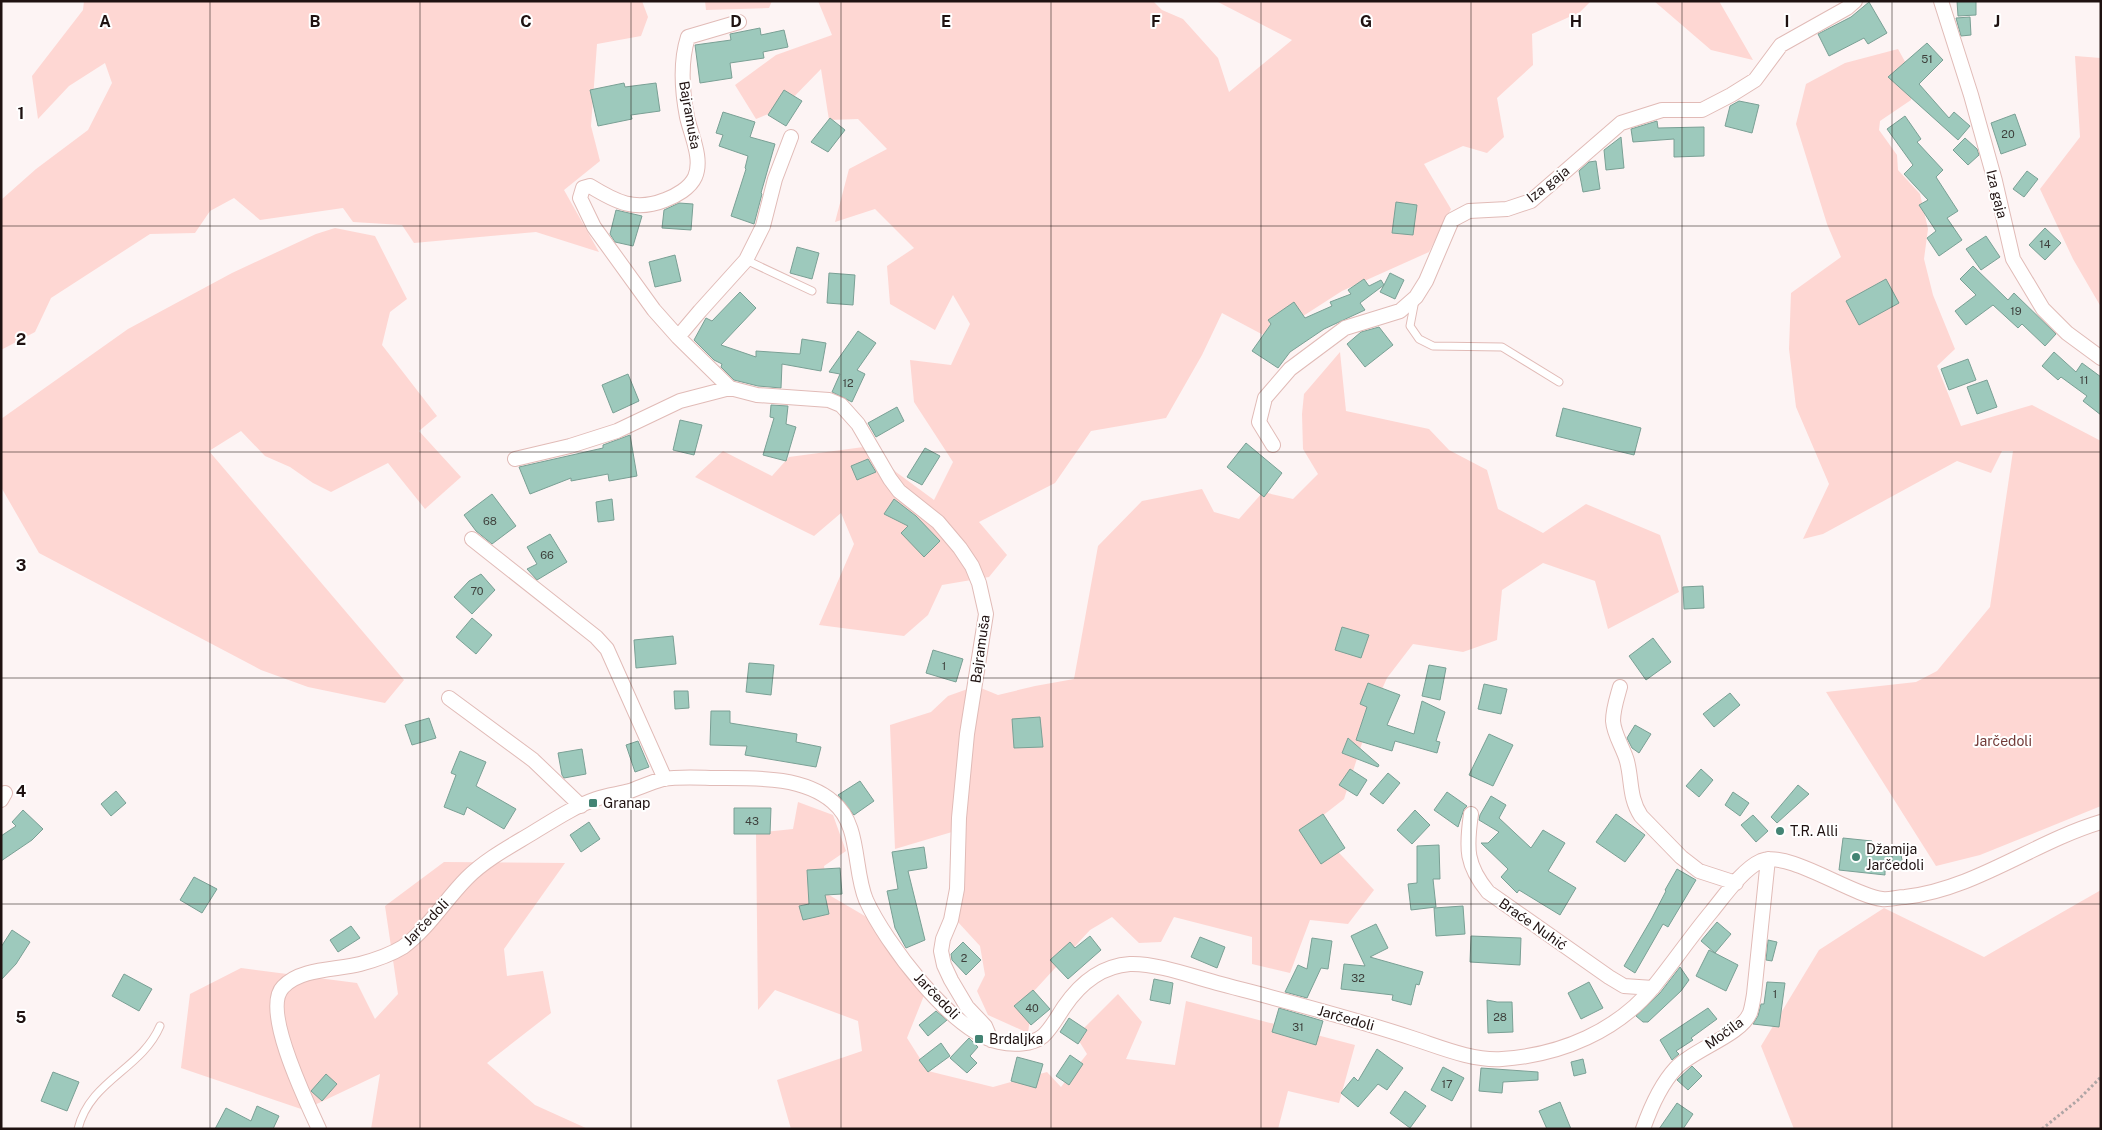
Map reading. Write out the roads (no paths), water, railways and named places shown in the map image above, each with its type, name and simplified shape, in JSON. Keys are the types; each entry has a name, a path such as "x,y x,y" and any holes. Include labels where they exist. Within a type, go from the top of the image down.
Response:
{"street":[{"name":"Iza gaja","path":"1273,445 1259,422 1265,398 1290,369 1345,328 1400,311 1416,297 1426,281 1452,220 1469,212 1507,209 1531,200 1621,123 1662,110 1702,110 1731,95 1754,80 1781,46 1842,11 1855,1"},
{"name":"Iza gaja","path":"1941,1 1971,95 1995,181 2013,259 2043,309 2067,333 2101,358"},
{"name":"Bajramuša","path":"730,388 678,337 654,310 594,227 580,198 580,192 583,188 590,186 619,202 633,206 655,204 684,190 695,177 698,158 687,116 682,82 684,50 688,38 739,22"},
{"path":"678,337 746,260 763,226 775,179 791,137"},
{"name":"Bajramuša","path":"515,459 617,431 680,401 730,388 757,395 830,400 841,405 858,424 890,480 899,491 938,522 960,548 979,583 986,614 967,734 959,818 957,889 951,920 943,939 941,951 944,965 951,980 967,1007 985,1026 991,1040"},
{"path":"472,539 596,636 607,649 665,778"},
{"path":"1620,687 1615,705 1613,724 1628,763 1631,793 1640,816 1681,857 1699,871 1736,882"},
{"path":"450,698 532,760 581,806"},
{"name":"Jarčedoli","path":"319,1129 294,1073 278,1020 275,1004 285,984 306,974 377,960 403,947 468,877 505,849 564,814 595,799 631,790 665,778 745,778 792,783 812,789 833,801 843,813 850,826 864,896 884,931 914,972 937,999 963,1023 982,1037 1006,1044 1038,1040 1044,1035 1073,994 1088,980 1107,970 1128,964 1164,969 1219,983 1375,1026 1453,1051 1495,1060 1553,1051 1583,1039 1626,1015 1652,988 1688,940 1736,882 1758,862 1768,859"},
{"name":"Braće Nuhić","path":"1471,814 1467,844 1475,876 1488,892 1624,986 1652,988"},
{"path":"1768,859 1787,861 1882,899 1921,895 1990,871 2062,835 2101,822"},
{"name":"Močila","path":"1643,1129 1651,1106 1676,1068 1696,1052 1741,1025 1750,1014 1754,994 1768,859"}],"lane":[{"path":"746,260 812,291"},
{"path":"1416,297 1410,326 1419,339 1433,346 1502,347 1558,382"},
{"path":"78,1129 85,1108 91,1098 142,1054 151,1044 160,1026"}],"place":[{"name":"Granap","path":"593,803"},
{"name":"T.R. Alli","path":"1780,831"},
{"name":"Džamija Jarčedoli","path":"1856,857"},
{"name":"Brdaljka","path":"979,1039"}]}
